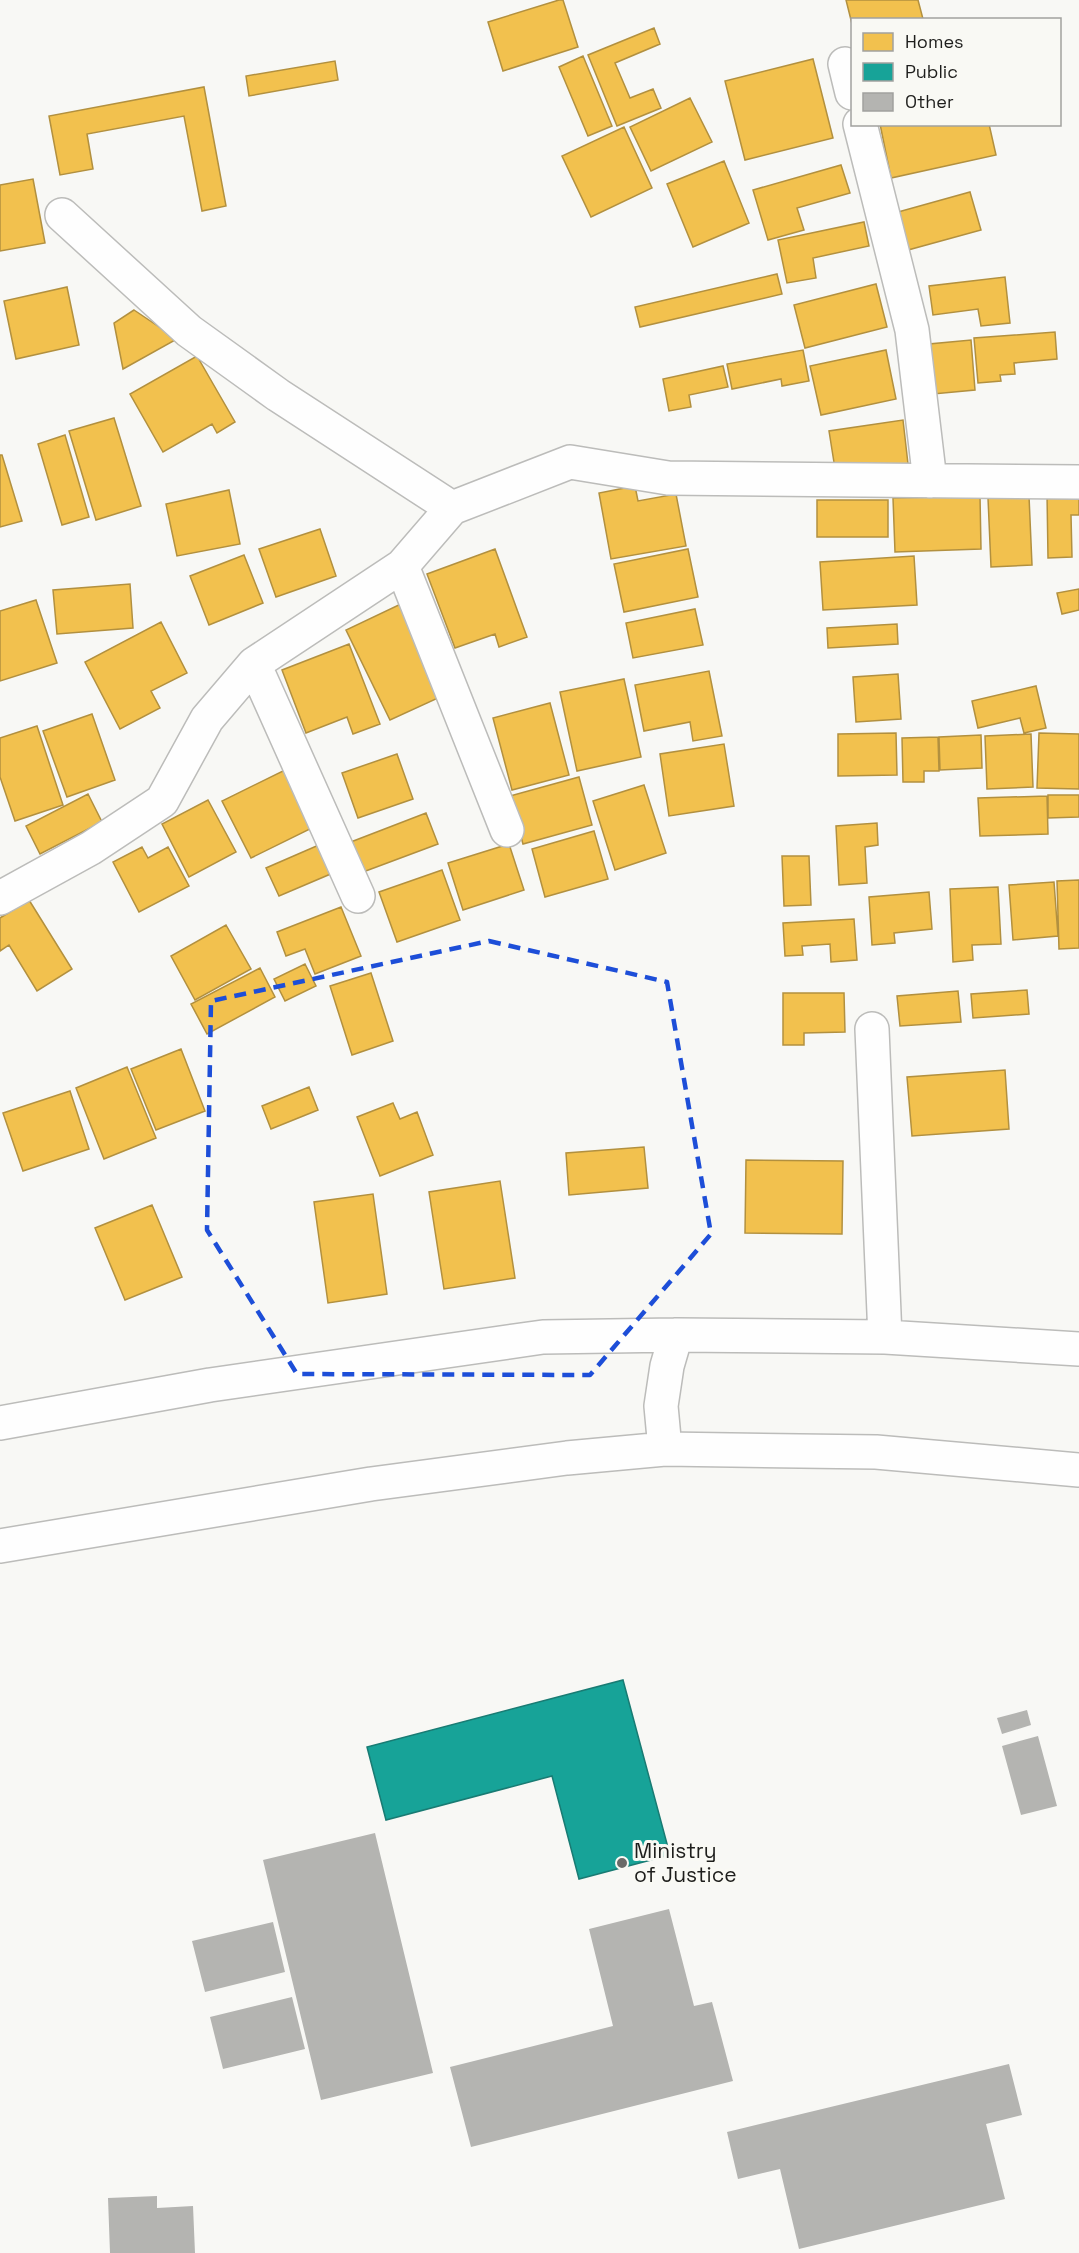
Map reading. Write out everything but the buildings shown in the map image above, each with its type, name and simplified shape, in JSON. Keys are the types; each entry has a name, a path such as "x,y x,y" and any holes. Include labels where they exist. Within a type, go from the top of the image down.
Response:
{"street":[{"path":"861,126 912,330 930,481"},
{"path":"62,215 189,331 278,395 452,508"},
{"path":"0,898 91,848 162,801 207,719 254,664 402,566 452,508 570,462 668,478 1079,482"},
{"path":"402,566 507,830"},
{"path":"254,664 358,896"},
{"path":"872,1029 885,1337"},
{"path":"665,1449 661,1406 667,1366 676,1335"},
{"path":"0,1423 210,1385 543,1337 676,1335 885,1337 1079,1349"},
{"path":"0,1546 371,1484 567,1458 665,1449 876,1452 1079,1470"}],"highlighted area":[{"path":"489,941 667,982 711,1234 590,1375 297,1374 207,1230 211,1001"}],"place":[{"name":"Ministry of Justice","path":"622,1863"}]}
